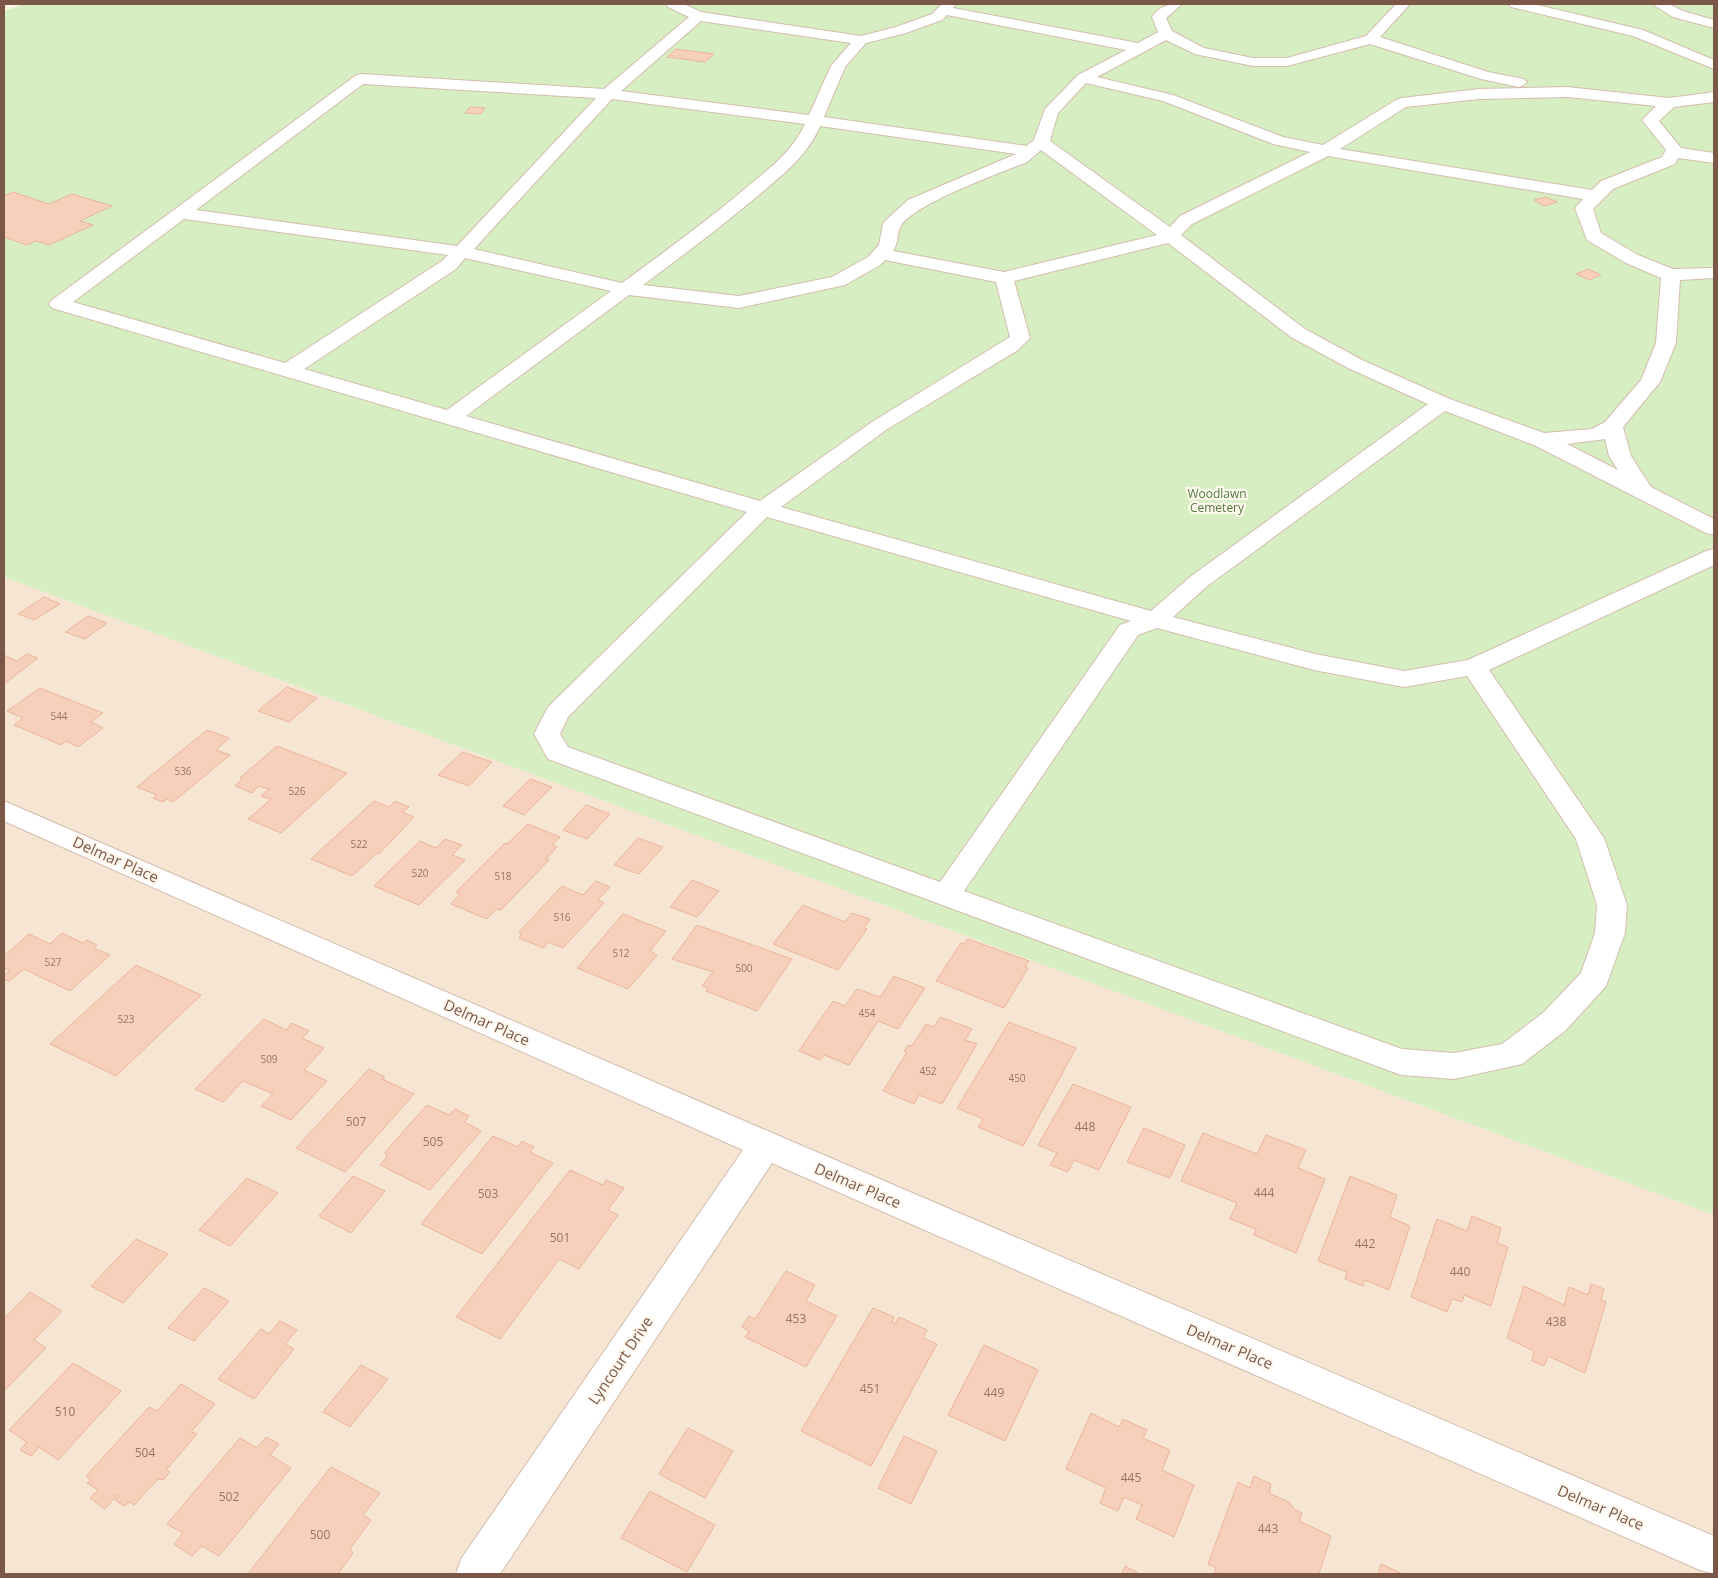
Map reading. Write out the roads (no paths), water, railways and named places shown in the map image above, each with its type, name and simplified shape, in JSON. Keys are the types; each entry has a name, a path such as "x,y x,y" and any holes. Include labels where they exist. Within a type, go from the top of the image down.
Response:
{"street":[{"path":"673,4 698,16 861,40 901,30 937,17 946,7 1140,48"},
{"path":"1175,4 1159,17 1166,34 1200,51 1253,62 1287,62 1372,39 1403,4"},
{"path":"1516,4 1638,33 1714,65"},
{"path":"1659,4 1678,14 1714,24"},
{"path":"287,371 449,265 608,94 698,16"},
{"path":"181,213 462,252 626,289 739,302 838,281 874,261 888,246 892,224 914,204 1021,158 1036,146 1051,112 1083,78 1166,34"},
{"path":"1372,39 1487,85 1669,103 1714,97"},
{"path":"450,418 710,227 783,166 806,140 838,66 861,40"},
{"path":"1083,78 1168,98 1279,141 1325,151 1596,196"},
{"path":"1714,528 1542,440 1443,403 1355,364 1298,333 1171,236 1036,146 608,94 360,79 59,304 763,509 1155,620 1314,662 1404,678 1474,667 1714,556"},
{"path":"881,254 1004,278 1146,244 1171,236 1186,220 1325,151 1402,103 1487,85"},
{"path":"1669,103 1650,120 1674,150 1669,160 1607,185 1584,208 1593,236 1632,259 1671,275 1714,272"},
{"path":"1673,152 1714,158"},
{"path":"1542,440 1597,435 1612,426 1650,382 1666,343 1671,275"},
{"path":"1004,278 1020,338 1011,346 879,426 763,509 557,713 547,734 558,753 1401,1062 1454,1066 1511,1054 1555,1021 1595,978 1610,933 1612,905 1590,838 1474,667"},
{"path":"946,895 1129,630 1155,620 1198,582 1443,403"},
{"path":"1612,426 1620,456 1643,491"},
{"name":"Delmar Place","path":"4,810 765,1145 1714,1556"},
{"name":"Lyncourt Drive","path":"476,1574 765,1145"}],"park label":[{"name":"Woodlawn Cemetery","path":"1217,500"}]}
